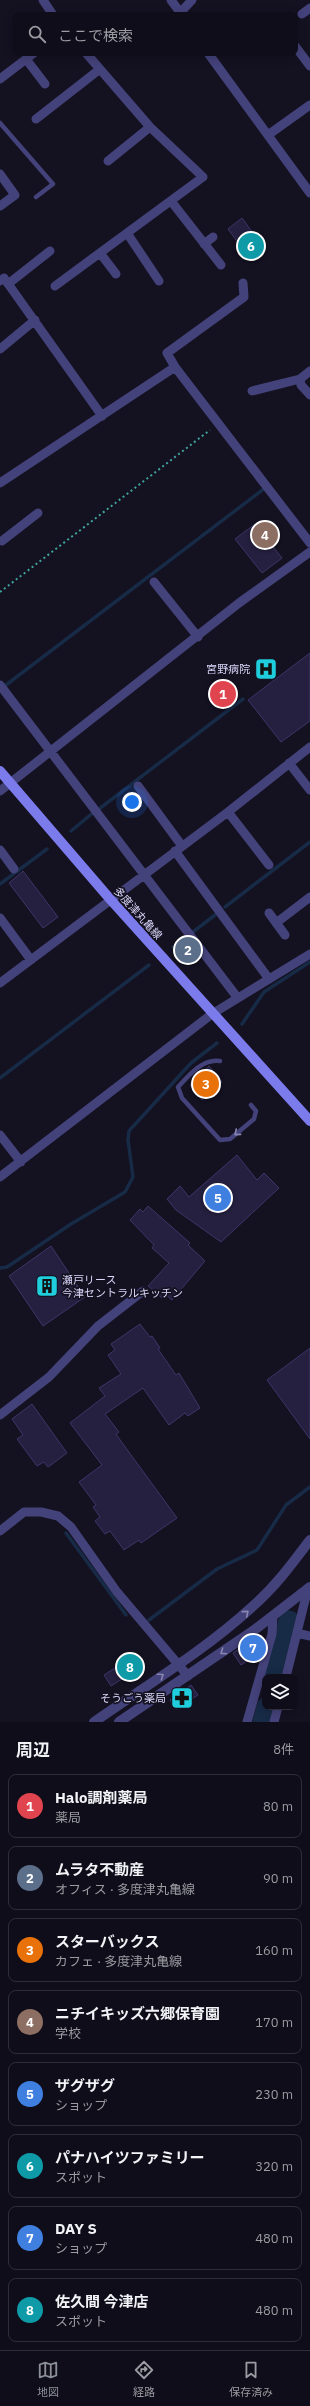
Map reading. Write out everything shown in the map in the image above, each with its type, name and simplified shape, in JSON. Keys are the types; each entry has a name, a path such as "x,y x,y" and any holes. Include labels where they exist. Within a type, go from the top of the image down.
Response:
{"main road":[{"name":"多度津丸亀線","path":"0,771 110,899 310,1121"}],"street":[{"path":"44,0 51,12"},
{"path":"171,0 180,12"},
{"path":"183,12 192,0"},
{"path":"302,14 310,8"},
{"path":"298,50 310,66"},
{"path":"0,79 30,56"},
{"path":"55,286 203,177 150,127 89,56"},
{"path":"210,56 310,193"},
{"path":"26,59 45,84"},
{"path":"36,119 100,69"},
{"path":"268,135 310,105"},
{"path":"108,161 150,127"},
{"path":"0,174 15,196 0,206"},
{"path":"171,201 221,265"},
{"path":"127,233 159,281"},
{"path":"204,244 213,237"},
{"path":"50,251 4,283 35,320 102,416"},
{"path":"100,253 116,274"},
{"path":"243,283 244,298 167,353 175,367 310,543"},
{"path":"0,349 35,320"},
{"path":"0,483 175,367"},
{"path":"252,391 300,379 310,371"},
{"path":"300,379 301,385 310,395"},
{"path":"1,542 38,513"},
{"path":"0,791 310,552"},
{"path":"154,582 198,637"},
{"path":"0,686 237,997"},
{"path":"0,984 110,899 228,812 310,747"},
{"path":"289,763 310,790"},
{"path":"138,786 178,849 269,979"},
{"path":"228,812 269,865"},
{"path":"0,850 14,869"},
{"path":"276,923 310,897"},
{"path":"269,913 285,935"},
{"path":"0,918 31,960"},
{"path":"0,1177 212,1014 237,997 310,954"},
{"path":"0,1135 21,1162"},
{"path":"0,1415 49,1377 98,1326 143,1290"},
{"path":"0,1531 24,1512 41,1512 58,1516 71,1527 142,1623 179,1663 188,1676"},
{"path":"94,1722 216,1638 253,1607 285,1574 310,1540"},
{"path":"119,1722 188,1676 273,1616 309,1587"},
{"path":"287,1674 309,1587"},
{"path":"246,1722 272,1634 273,1616"},
{"path":"297,1633 310,1636"},
{"path":"274,1722 277,1710"}],"lane":[{"path":"0,123 53,184 36,197"},
{"path":"220,1061 211,1060 204,1063 182,1082 178,1087 182,1098 220,1140 230,1139 254,1119 256,1110 251,1105"}],"path":[{"path":"0,592 218,424"}],"building":[{"path":"242,218 264,248 250,259 228,229"},
{"path":"255,524 282,558 262,573 235,539"},
{"path":"310,653 310,721 281,742 248,700"},
{"path":"224,681 234,695 221,706 211,693"},
{"path":"23,871 58,917 43,928 9,883"},
{"path":"187,941 197,954 188,961 178,948"},
{"path":"209,1066 222,1082 202,1100 190,1085"},
{"path":"237,1155 257,1180 264,1173 279,1188 221,1242 176,1210 167,1199 180,1186 189,1197"},
{"path":"148,1206 190,1243 188,1245 205,1261 172,1300 165,1294 162,1298 148,1286 169,1263 152,1248 154,1245 130,1220 140,1209 143,1212"},
{"name":"瀬戸リース 今津セントラルキッチン","path":"51,1246 85,1297 43,1326 9,1276"},
{"path":"140,1324 150,1337 152,1336 160,1348 158,1349 176,1375 179,1373 200,1408 188,1416 185,1413 169,1425 143,1388 105,1414 119,1432 116,1434 177,1518 141,1543 139,1540 124,1550 110,1531 105,1534 95,1521 100,1517 93,1507 96,1505 79,1482 102,1465 70,1423 105,1396 99,1388 121,1374 108,1355 115,1350 111,1344"},
{"path":"310,1348 310,1439 267,1380"},
{"path":"32,1404 67,1453 48,1467 44,1462 37,1466 17,1439 23,1435 12,1419"},
{"path":"256,1637 262,1647 261,1652 241,1665 233,1653"},
{"path":"134,1656 142,1666 111,1686 104,1675"},
{"name":"そうごう薬局","path":"191,1685 198,1695 176,1709 170,1700"}],"waterway":[{"path":"6,685 265,488"},
{"path":"99,809 243,699"},
{"path":"71,831 94,812"},
{"path":"225,907 310,842"},
{"path":"0,884 47,849"},
{"path":"193,932 215,915"},
{"path":"173,947 188,935"},
{"path":"242,1024 264,992 310,962"},
{"path":"0,1078 149,965"},
{"path":"0,1268 7,1267 71,1224 125,1192 133,1177 128,1140 129,1131 191,1063 217,1043"},
{"path":"149,1620 217,1569 257,1550 286,1505 310,1487"},
{"path":"66,1533 126,1615"},
{"path":"275,1674 289,1621"},
{"path":"263,1722 266,1710"}],"place":[{"name":"パナハイツファミリー","path":"251,246"},
{"name":"ニチイキッズ六郷保育園","path":"265,535"},
{"name":"宮野病院","path":"266,669"},
{"name":"Halo調剤薬局","path":"223,694"},
{"name":"ムラタ不動産","path":"188,950"},
{"name":"スターバックス","path":"206,1084"},
{"name":"ザグザグ","path":"218,1198"},
{"name":"瀬戸リース 今津セントラルキッチン","path":"47,1286"},
{"name":"DAY S","path":"253,1648"},
{"name":"佐久間 今津店","path":"130,1667"},
{"name":"そうごう薬局","path":"182,1698"}]}
